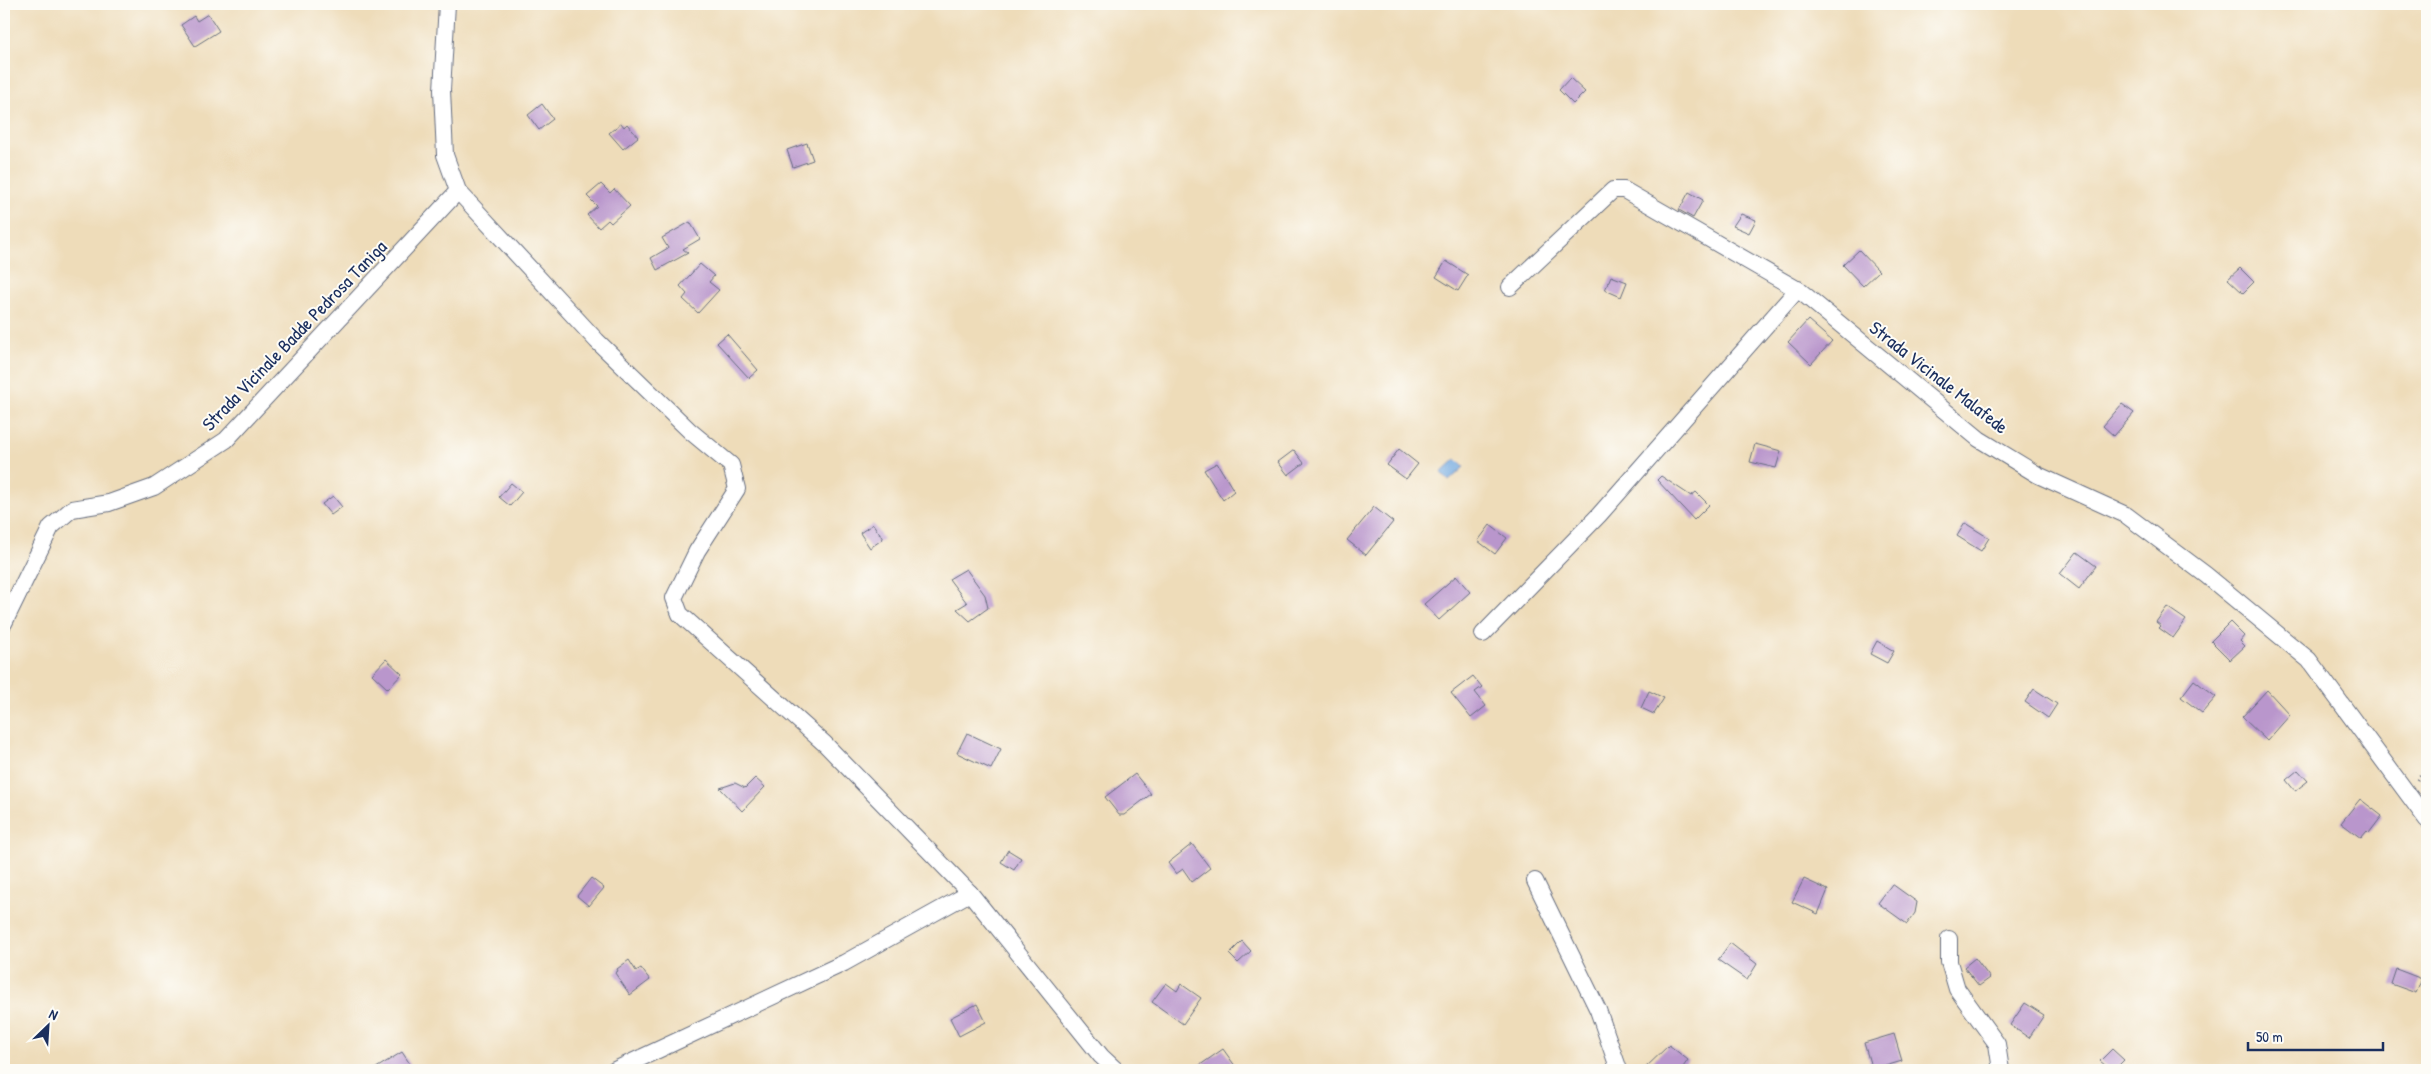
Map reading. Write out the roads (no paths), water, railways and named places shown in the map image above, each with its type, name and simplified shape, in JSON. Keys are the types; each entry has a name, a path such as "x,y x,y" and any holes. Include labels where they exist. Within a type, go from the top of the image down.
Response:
{"street":[{"path":"447,4 442,90 445,154 458,191 597,341 690,431 731,466 737,489 697,551 674,598 680,614 825,744 970,894 1101,1056 1116,1070"},
{"name":"Strada Vicinale Malafede","path":"1510,287 1613,190 1624,190 1798,289 1979,439 2038,475 2126,516 2206,576 2309,660 2427,820"},
{"name":"Strada Vicinale Badde Pedrosa Taniga","path":"4,624 51,527 72,509 108,503 154,487 226,440 458,191"},
{"path":"1483,634 1600,515 1798,289"},
{"path":"1535,881 1598,1010 1619,1070"},
{"path":"615,1070 844,963 970,894"},
{"path":"1949,939 1949,962 1957,990 1997,1044 2002,1070"}],"water":[{"path":"1456,459 1464,467 1449,481 1441,473"}]}
